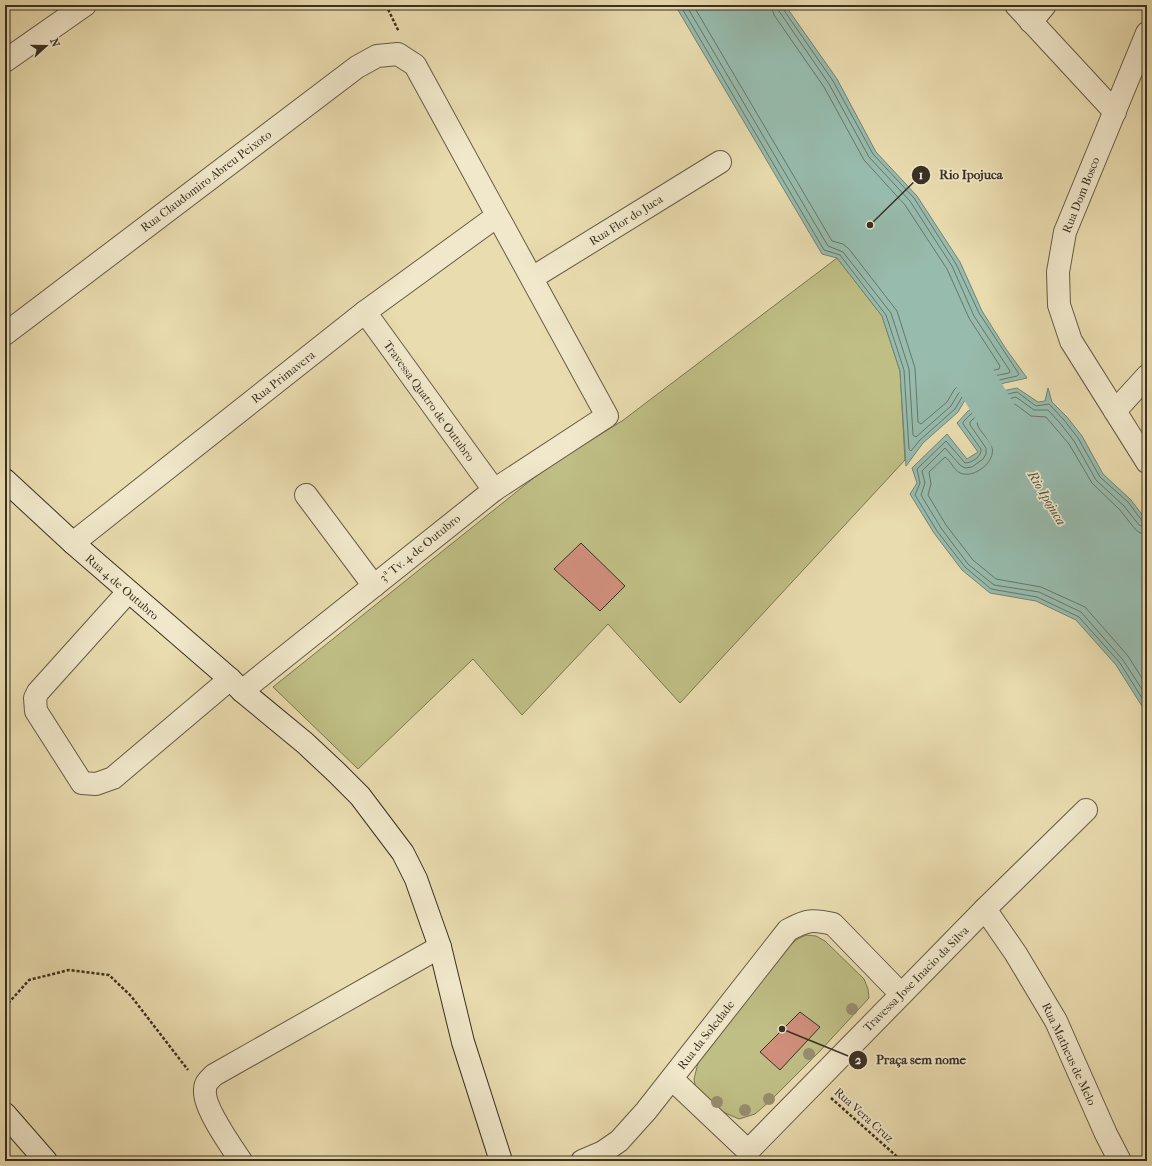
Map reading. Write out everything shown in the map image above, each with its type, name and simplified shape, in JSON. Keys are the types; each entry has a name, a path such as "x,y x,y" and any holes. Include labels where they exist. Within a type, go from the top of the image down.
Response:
{"street":[{"path":"5,61 85,5"},
{"path":"1016,5 1115,112"},
{"path":"1031,22 1045,5"},
{"name":"Rua Dom Bosco","path":"1147,33 1066,232 1058,272 1059,305 1071,341 1147,462"},
{"name":"Rua Claudomiro Abreu Peixoto","path":"5,334 357,67 377,56 398,54 415,65 497,216"},
{"name":"Rua Flor do Juca","path":"532,278 720,162"},
{"path":"497,216 532,278"},
{"name":"Rua Primavera","path":"73,543 365,312 497,216"},
{"name":"3ª Tv. 4 de Outubro","path":"128,592 34,698 36,711 82,783 96,784 113,778 236,685 374,586 494,490 607,416 532,278"},
{"name":"Travessa Quatro de Outubro","path":"365,312 494,490"},
{"path":"1115,411 1147,376"},
{"name":"Rua 4 de Outubro","path":"5,480 128,592 336,772 360,796 403,853 416,879 440,947 464,1042 501,1161"},
{"path":"306,495 374,586"},
{"name":"Travessa Jose Inacio da Silva","path":"672,1079 748,1151 984,909 1086,810"},
{"name":"Rua Matheus de Melo","path":"984,909 1016,954 1056,1021 1106,1134 1120,1161"},
{"name":"Rua da Soledade","path":"582,1161 603,1152 619,1141 672,1079 788,930 804,922 821,921 833,924 901,994"},
{"path":"241,1161 206,1099 207,1082 214,1075 440,947"},
{"path":"5,1114 46,1161"}],"path":[{"path":"5,1007 29,980 68,970 109,975 131,996 206,1099"},
{"name":"Rua Vera Cruz","path":"814,1083 902,1161"}],"shaded area":[{"path":"837,258 882,316 900,371 905,460 680,703 608,624 522,715 473,659 358,769 273,687 545,469 622,421"},
{"path":"806,935 816,936 825,941 864,979 868,989 869,998 820,1051 755,1114 739,1119 716,1109 696,1091 694,1079 699,1059 781,954 796,940"}],"water":[{"path":"675,5 785,5 837,79 876,152 917,196 960,262 982,311 1006,349 1027,378 982,388 974,392 965,400 958,412 923,443 906,466 900,371 882,316 837,258 822,254"},
{"name":"Rio Ipojuca","path":"1017,388 1038,402 1045,401 1048,388 1052,402 1067,417 1082,436 1103,474 1131,500 1147,521 1147,714 1116,665 1076,620 1036,601 990,593 962,570 934,533 910,494 917,483 912,468 947,434 967,459 978,452 957,423 968,411 1002,391"}],"building":[{"path":"581,543 625,586 600,611 554,569"},
{"path":"800,1012 820,1027 780,1070 760,1052"}],"waterway":[{"name":"Rio Ipojuca","path":"952,340 1016,447"}],"place":[{"name":"Rio Ipojuca","path":"870,225"},
{"name":"Praça sem nome","path":"782,1029"}]}
